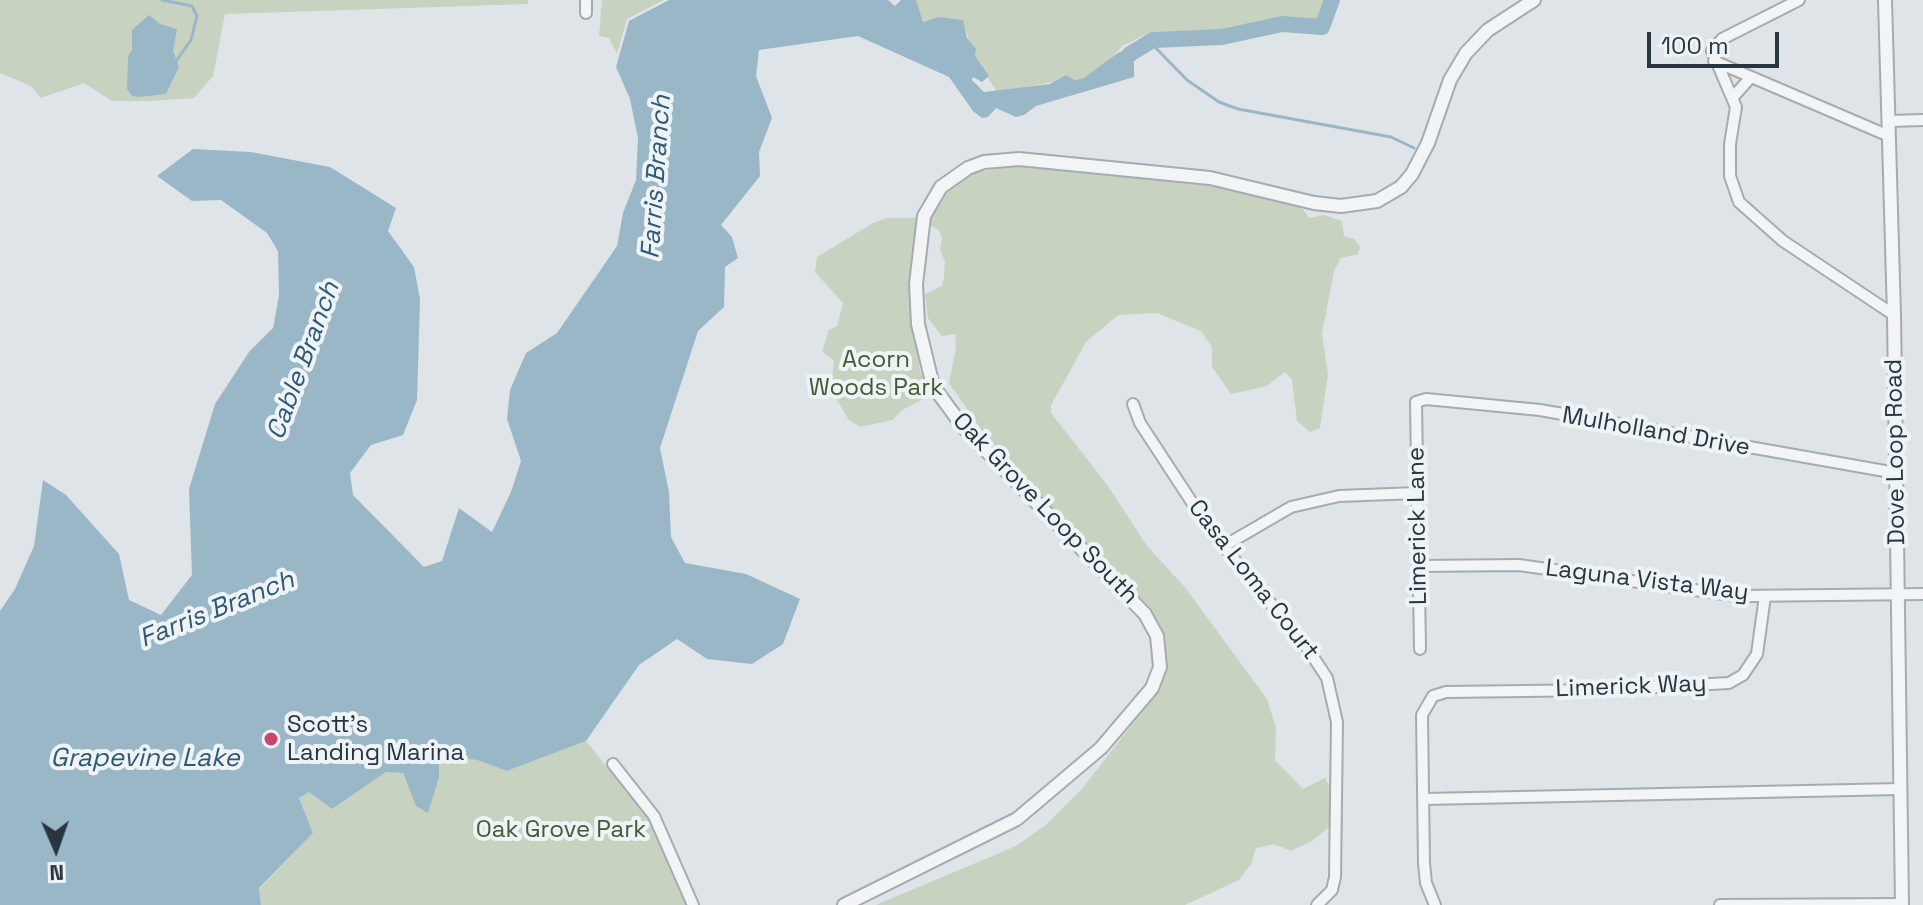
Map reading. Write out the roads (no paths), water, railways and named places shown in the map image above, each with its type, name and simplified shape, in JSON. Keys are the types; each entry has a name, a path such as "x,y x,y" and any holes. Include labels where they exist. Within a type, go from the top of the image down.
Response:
{"street":[{"path":"586,0 586,13"},
{"name":"Oak Grove Loop South","path":"844,905 998,832 1017,819 1066,781 1101,748 1152,688 1160,667 1157,636 1145,614 1042,504 964,428 933,386 922,349 916,284 924,216 941,187 968,168 984,162 1019,159 1210,178 1328,205 1377,201 1389,195 1412,174 1428,143 1450,80 1466,53 1488,30 1534,0"},
{"path":"1799,0 1722,39 1712,51 1714,61 1734,96 1730,176 1739,202 1788,245 1894,315"},
{"name":"Dove Loop Road","path":"1885,0 1894,315 1902,905"},
{"path":"1714,61 1889,136"},
{"path":"1734,96 1751,77"},
{"path":"1889,121 1923,120"},
{"name":"Mulholland Drive","path":"1416,402 1426,399 1540,410 1896,473"},
{"name":"Limerick Lane","path":"1416,402 1420,649"},
{"name":"Casa Loma Court","path":"1133,404 1140,423 1175,480 1224,546 1313,654 1334,699 1338,772 1335,877 1327,897 1317,905"},
{"path":"1224,546 1291,507 1339,496 1417,493"},
{"name":"Laguna Vista Way","path":"1418,566 1519,565 1710,594 1923,594"},
{"name":"Limerick Way","path":"1425,799 1422,715 1433,696 1446,692 1603,690 1729,683 1743,675 1757,654 1765,596"},
{"path":"613,764 654,816 693,905"},
{"path":"1435,905 1426,883 1424,863 1425,799 1900,789"},
{"path":"1720,905 1902,905"}],"water":[{"name":"Grapevine Lake","path":"669,0 888,0 895,6 901,0 916,0 923,22 938,17 963,20 967,38 976,49 975,56 989,76 982,82 973,77 972,80 984,92 1050,84 1066,75 1075,80 1084,78 1119,52 1134,63 1134,77 1036,106 1024,115 1016,117 996,108 988,117 982,118 973,111 949,77 858,36 759,50 756,76 772,118 759,152 760,176 721,225 732,237 738,258 725,267 724,307 698,331 660,448 669,492 671,537 685,563 746,574 800,599 783,644 752,664 707,659 677,639 639,665 586,741 507,771 477,760 439,756 439,777 428,813 416,806 403,773 386,772 332,809 309,792 299,798 313,833 259,888 261,905 0,905 0,611 15,589 34,546 43,480 66,495 119,554 129,600 161,615 192,575 189,489 215,404 249,352 273,328 279,296 278,251 267,233 221,200 192,201 157,176 193,149 251,152 330,167 396,208 388,231 414,267 420,299 417,400 403,435 371,445 350,473 353,495 424,567 442,561 459,508 492,532 511,492 521,461 507,419 510,390 526,353 557,333 617,246 623,213 636,180 638,138 630,99 616,67 629,21"},
{"path":"149,15 160,24 177,29 173,51 179,67 166,94 132,96 127,89 132,30"}],"waterway":[{"name":"Cable Branch","path":"162,0 192,6 197,16 191,40 174,64"},
{"name":"Farris Branch","path":"1114,71 1130,54 1153,40 1222,37 1282,24 1322,27 1332,0"},
{"path":"1150,42 1187,80 1219,102 1238,109 1391,137 1414,148"}],"place":[{"name":"Scott’s Landing Marina","path":"271,739"}],"park label":[{"name":"Acorn Woods Park","path":"876,374"},
{"name":"Oak Grove Park","path":"561,830"}]}
